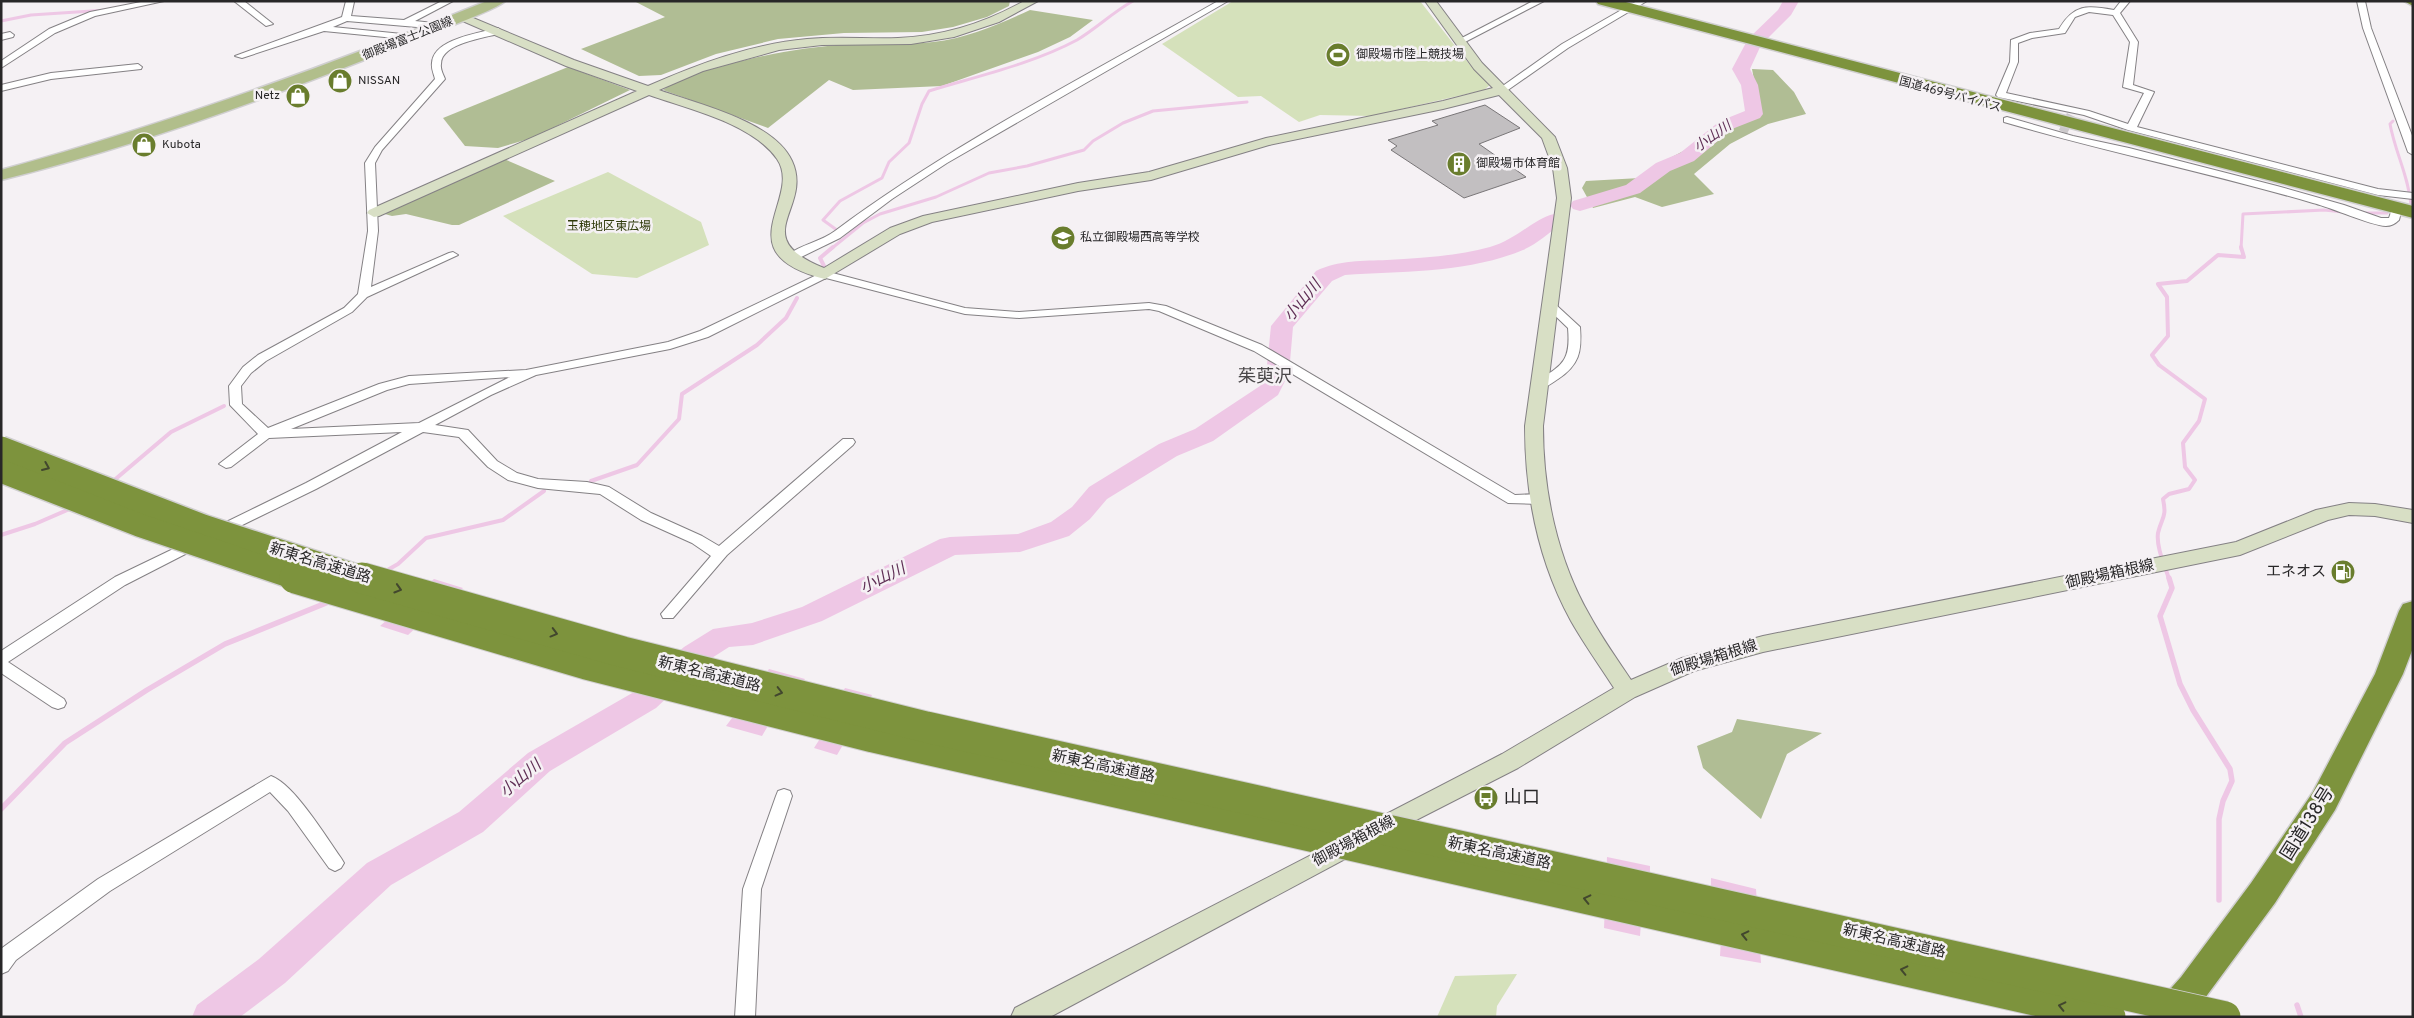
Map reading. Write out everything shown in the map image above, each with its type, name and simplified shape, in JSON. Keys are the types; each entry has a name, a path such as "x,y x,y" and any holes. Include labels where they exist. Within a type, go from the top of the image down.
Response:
{"highway":[{"name":"国道469号バイパス","path":"1586,1 1633,7"},
{"name":"国道469号バイパス","path":"1603,1 1633,7 1758,43 2273,178 2405,210"},
{"name":"新東名高速道路","path":"1,448 66,476 281,553 459,607 650,660 821,703 1034,752 2225,1017"},
{"name":"新東名高速道路","path":"1,471 47,491 262,568 461,629 798,720 1024,773 2110,1017"},
{"name":"国道138号","path":"2168,1017 2193,988 2264,893 2324,801 2389,674 2413,611"}],"main road":[{"name":"御殿場富士公園線","path":"1,175 198,116 412,38 499,1"}],"street":[{"path":"1,65 52,31 93,14 160,1"},
{"path":"238,1 269,24"},
{"path":"449,1 446,6 448,11 462,17 569,62 649,90 756,132 782,154 790,173 790,186 777,229 777,241 791,258 825,274 965,310 1019,315 1149,306 1162,308 1258,348 1513,500 1539,499"},
{"path":"404,23 449,1"},
{"path":"374,213 699,68 748,53 806,42 925,39 980,26 1012,13 1034,1"},
{"path":"791,258 840,233 943,161 1224,1"},
{"path":"1430,1 1478,66 1548,137 1560,168 1564,198 1534,426 1534,464 1539,499 1556,564 1580,618 1626,691"},
{"path":"1460,41 1540,1"},
{"path":"2116,13 2126,1"},
{"path":"2361,1 2367,28 2413,152"},
{"path":"346,18 350,2"},
{"path":"226,464 266,434 383,387 409,380 533,372 670,345 704,334 825,274 895,231 928,219 1078,187 1151,176 1266,142 1443,105 1502,90 1565,46 1633,7"},
{"path":"2116,13 2080,11 2074,14 2062,31 2030,36 2014,42 2014,62 2001,96 2378,192 2413,196"},
{"path":"2116,13 2134,42 2128,87 2149,92 2131,128"},
{"path":"239,42 244,55 323,28 346,18 440,26"},
{"path":"323,28 412,38"},
{"path":"363,296 371,251 374,213 370,163 378,150 440,79 436,63 437,56 453,42 498,31"},
{"path":"1,88 51,76 138,67"},
{"path":"2007,120 2273,188 2340,207 2378,221 2387,223 2394,220 2405,210"},
{"path":"453,255 363,296 348,310 262,358 247,370 235,386 236,405 266,434 420,427 463,433 486,460 515,480 536,484 596,488 610,493 629,507 696,539 719,554"},
{"path":"1540,385 1570,364 1576,350 1574,327 1551,306"},
{"path":"1,659 120,580 311,486 487,392 533,372"},
{"path":"668,614 720,556 719,554 848,442"},
{"name":"御殿場箱根線","path":"1024,1017 1510,761 1626,691 1689,664 1763,644 2240,548 2323,515 2340,511 2375,510 2413,517"},
{"path":"1,665 58,703"},
{"path":"1,965 9,954 104,885 271,782 294,806 335,863"},
{"path":"745,1017 752,889 784,796"}],"green space":[{"path":"634,1 1010,1 1009,6 987,17 953,27 922,32 844,33 778,39 716,54 661,75 639,76 581,49 665,17"},
{"name":"御殿場市陸上競技場","path":"1233,1 1420,1 1470,65 1490,85 1484,90 1371,116 1320,115 1299,122 1261,96 1238,97 1162,44"},
{"path":"1030,10 1093,20 1070,37 1038,52 942,86 853,90 829,80 768,128 663,90 677,81 692,75 754,58 834,45 913,43 946,40 983,30"},
{"path":"568,67 630,90 532,138 498,148 465,146 443,118"},
{"path":"1752,69 1773,70 1794,92 1806,114 1768,124 1730,144 1694,174 1714,194 1662,207 1635,197 1593,208 1582,188 1586,181 1640,178 1668,159 1760,111"},
{"path":"504,159 555,181 459,225 406,214 392,216 381,213"},
{"name":"玉穂地区東広場","path":"608,172 701,222 709,245 637,278 592,274 503,216"},
{"path":"1737,719 1822,733 1787,754 1761,819 1703,768 1697,746 1732,732"},
{"path":"1517,974 1497,1006 1496,1017 1437,1017 1455,976"}],"shaded area":[{"path":"434,579 463,588 427,624 421,623 408,635 380,626"},
{"path":"769,669 805,679 777,721 772,719 762,736 726,726"},
{"path":"845,688 872,695 837,755 814,748 823,734 819,733"},
{"path":"1607,857 1650,866 1649,922 1641,923 1640,936 1604,928"},
{"path":"1711,878 1756,889 1761,963 1720,956 1721,939 1710,936"}],"building":[{"name":"御殿場市体育館","path":"1485,105 1520,128 1479,144 1526,177 1464,198 1391,150 1397,146 1388,140 1438,125 1432,121"}],"waterway":[{"path":"841,233 823,220 840,201 882,178 889,162 909,143 922,104 929,91 1042,56 1077,40 1133,1"},
{"name":"小山川","path":"1580,205 1633,189 1663,167 1687,157 1704,145 1726,125 1754,114 1750,85 1741,69 1754,43 1785,12 1791,1"},
{"path":"1,21 31,15 107,10"},
{"path":"831,249 863,223 880,214 936,197 989,173 1027,166 1084,150 1093,141 1123,123 1153,111 1247,102"},
{"path":"2393,121 2390,124 2408,185 2411,206"},
{"path":"2241,247 2243,214 2324,210 2343,212"},
{"path":"2364,213 2387,213"},
{"name":"小山川","path":"210,1017 272,971 379,874 471,822 539,762 645,700 694,655 723,637 753,634 812,614 950,546 1020,543 1060,529 1081,513 1098,493 1136,468 1168,450 1204,435 1270,390 1275,381 1279,365 1279,343 1282,326 1324,276 1333,271 1345,269 1432,263 1498,251 1520,243 1554,220"},
{"path":"824,266 820,258 833,247"},
{"path":"2169,579 2158,538 2164,514 2163,499 2169,494 2189,489 2195,480 2185,467 2183,443 2199,421 2205,399 2159,365 2152,355 2168,336 2167,297 2158,284 2187,281 2218,255 2244,257 2241,247"},
{"path":"591,481 637,465 679,419 682,394 757,345 786,318 797,298"},
{"path":"112,482 171,432 224,406"},
{"path":"384,572 398,564 426,538 503,520 544,491"},
{"path":"1,535 35,524 72,508"},
{"path":"2169,578 2172,588 2160,616 2180,684 2193,710 2230,769 2232,781 2223,801 2219,819 2219,900"},
{"path":"1,809 65,743 147,690 225,644 331,601"},
{"path":"2297,1005 2301,1017"}],"tunnel":[{"path":"2063,132 2071,115"}],"place":[{"name":"御殿場市陸上競技場","path":"1338,55"},
{"name":"NISSAN","path":"340,81"},
{"name":"Netz","path":"298,96"},
{"name":"Kubota","path":"144,145"},
{"name":"御殿場市体育館","path":"1459,164"},
{"name":"私立御殿場西高等学校","path":"1063,238"},
{"name":"エネオス","path":"2343,572"},
{"name":"山口","path":"1486,798"}],"district":[{"name":"茱萸沢","path":"1265,377"}]}
